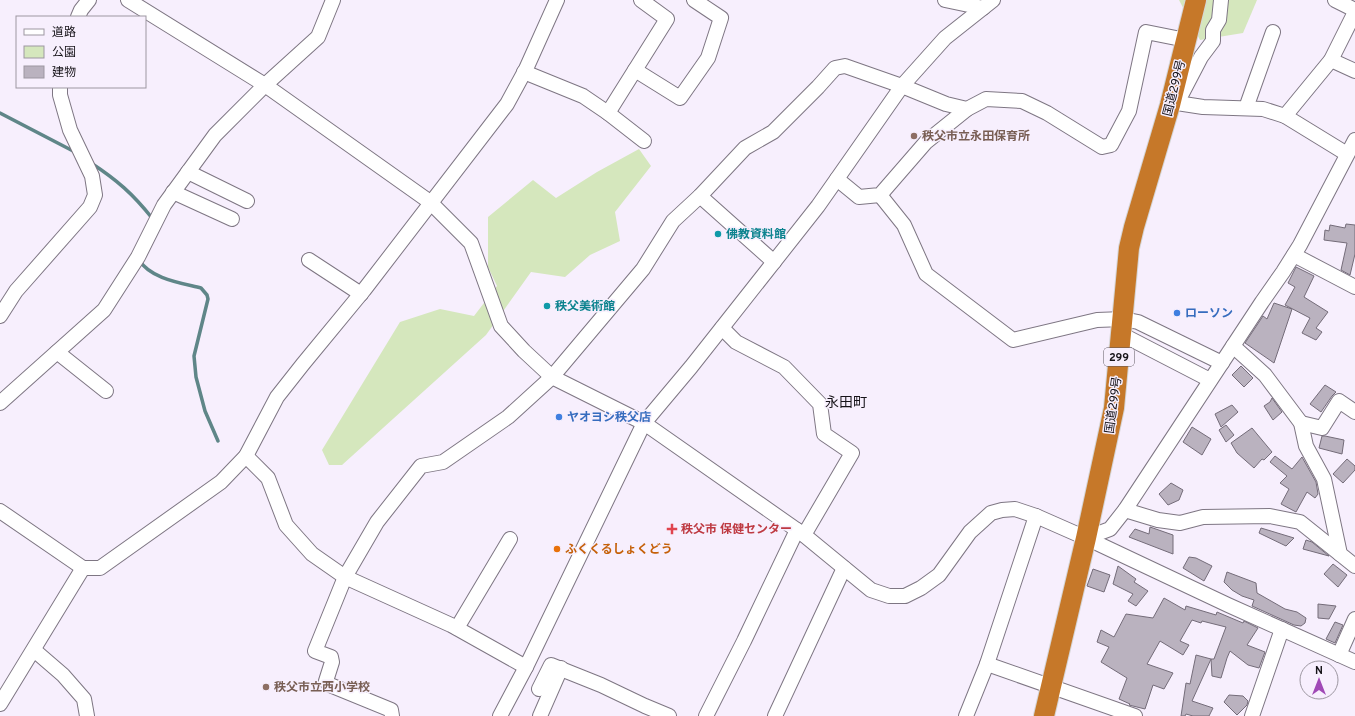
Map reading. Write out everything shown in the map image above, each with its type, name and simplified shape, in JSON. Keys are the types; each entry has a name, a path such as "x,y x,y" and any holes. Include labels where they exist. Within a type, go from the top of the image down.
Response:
{"highway":[{"name":"国道299号","path":"1044,716 1086,538 1114,408 1129,248 1134,227 1173,104 1196,0"}],"street":[{"path":"78,16 81,10 90,0"},
{"path":"128,0 265,85 430,202 471,243 501,326 524,351 552,377 644,423 801,533 871,590 889,596 905,596 921,588 939,574 970,532 991,514 1002,510 1015,509 1036,516 1086,538 1228,605 1355,662"},
{"path":"0,403 104,310 138,257 164,205 215,135 265,85 318,37 333,0"},
{"path":"0,511 83,568 100,568 221,482 246,456 277,397 361,294 430,202 507,104 524,72 557,0"},
{"path":"608,113 667,19 641,0"},
{"path":"635,70 680,98 708,58 721,18 694,0"},
{"path":"945,0 988,4"},
{"path":"1221,0 1219,20 1213,30 1213,41 1201,57 1173,104 1204,107 1262,109 1285,116 1347,154"},
{"path":"1285,116 1331,60 1355,11 1335,0"},
{"path":"500,716 644,423 692,367 818,206 902,86 945,38 988,4"},
{"path":"837,179 859,198 880,195 926,142 967,109 986,99 1022,101 1047,113 1102,147 1111,145 1128,111 1146,32 1186,40"},
{"path":"1246,108 1273,32"},
{"path":"1331,60 1355,71"},
{"path":"392,716 391,710 330,685 326,681 332,662 331,657 315,650 345,577 377,522 421,466 443,462 508,417 552,377 643,269 673,221 700,196 745,148 773,132 835,68 845,66 902,86 946,104 967,109"},
{"path":"524,72 583,96 644,141"},
{"path":"0,316 16,291 90,207 95,195 92,176 70,130 60,95 60,88"},
{"path":"1086,538 1110,530 1125,510 1294,255 1355,140"},
{"path":"188,172 247,201"},
{"path":"173,192 232,219"},
{"path":"880,195 904,225 926,274 1013,340 1096,320 1122,327 1210,380"},
{"path":"700,196 774,262"},
{"path":"1294,255 1355,287"},
{"path":"309,260 361,294"},
{"path":"1122,327 1138,322 1222,363"},
{"path":"706,716 801,533 852,453 824,434 820,404 784,367 736,342 722,328"},
{"path":"1233,346 1265,375 1301,423 1306,446 1324,479 1340,554"},
{"path":"57,352 106,391"},
{"path":"1301,423 1322,428 1339,401 1355,412"},
{"path":"246,456 268,478 286,525 312,554 345,577 457,628 522,673 539,689"},
{"path":"1125,510 1158,520 1180,523 1203,517 1270,516 1300,522 1355,566"},
{"path":"966,716 987,664 1036,516"},
{"path":"457,628 510,539"},
{"path":"0,704 83,568"},
{"path":"775,716 844,568"},
{"path":"1339,655 1355,619"},
{"path":"1252,716 1282,628"},
{"path":"34,650 63,675 84,699 86,716"},
{"path":"987,664 1135,716"},
{"path":"536,716 539,689 551,665 601,685 643,711 668,716"},
{"path":"540,716 561,668"}],"green space":[{"path":"1179,0 1257,0 1243,33 1200,40"},
{"path":"639,149 651,166 615,212 620,241 590,255 565,277 531,272 486,335 342,465 329,465 322,450 400,322 440,309 474,316 497,286 488,267 488,217 533,180 556,198 597,172"}],"building":[{"path":"1346,224 1355,225 1355,254 1350,275 1341,270 1347,243 1324,240 1325,230 1329,231 1330,225 1345,228"},
{"path":"1296,267 1314,276 1304,297 1328,312 1316,328 1322,332 1316,340 1302,333 1310,318 1285,305 1295,287 1288,283"},
{"path":"1274,303 1292,309 1274,363 1245,343 1263,316 1267,319"},
{"path":"1241,366 1253,378 1244,387 1232,375"},
{"path":"1325,385 1336,392 1321,412 1310,404"},
{"path":"1272,398 1282,412 1273,420 1264,406 1270,402"},
{"path":"1232,405 1238,412 1221,427 1215,414"},
{"path":"1226,425 1234,435 1226,442 1219,430"},
{"path":"1192,427 1211,439 1202,455 1183,442"},
{"path":"1252,428 1272,452 1264,460 1262,459 1254,468 1237,453 1231,443"},
{"path":"1322,436 1344,440 1342,454 1319,448"},
{"path":"1275,456 1292,469 1302,457 1316,482 1318,494 1315,498 1307,492 1296,512 1281,504 1289,489 1280,483 1287,476 1270,462"},
{"path":"1347,459 1355,466 1355,470 1343,483 1333,474"},
{"path":"1171,483 1183,490 1179,500 1168,505 1159,494"},
{"path":"1150,527 1173,535 1173,554 1129,537 1135,529 1149,534"},
{"path":"1261,528 1294,538 1286,546 1259,533"},
{"path":"1306,540 1312,542 1329,556 1303,549"},
{"path":"1189,557 1196,558 1212,566 1204,581 1183,568"},
{"path":"1333,564 1347,575 1338,587 1324,574"},
{"path":"1118,566 1136,579 1134,582 1148,591 1136,606 1128,601 1133,594 1113,584"},
{"path":"1093,569 1110,575 1104,592 1087,586"},
{"path":"1227,572 1256,583 1257,593 1285,609 1297,612 1306,618 1305,623 1301,626 1294,625 1252,606 1254,600 1242,596 1232,590 1224,582"},
{"path":"1164,598 1185,610 1186,606 1216,615 1217,612 1243,623 1244,621 1258,628 1247,645 1265,652 1259,668 1248,665 1230,651 1221,678 1212,676 1211,659 1214,659 1226,627 1192,620 1180,641 1189,645 1183,655 1160,641 1147,664 1173,673 1164,689 1153,685 1145,709 1129,705 1130,704 1119,699 1127,678 1101,662 1109,647 1097,642 1101,630 1114,637 1126,614 1153,618"},
{"path":"1318,604 1336,606 1329,619 1318,618"},
{"path":"1335,622 1343,625 1335,643 1326,639"},
{"path":"1196,655 1211,659 1192,701 1213,708 1209,716 1193,716 1186,714 1185,716 1181,716 1186,683 1190,684"},
{"path":"1229,695 1243,696 1248,701 1247,705 1237,715 1224,702"}],"waterway":[{"path":"0,113 75,152"},
{"path":"91,163 109,175 124,188 152,219"},
{"path":"139,260 151,272 176,282 201,288 207,295 208,299 194,356 196,377 205,411 218,441"}],"place":[{"name":"秩父市立永田保育所","path":"914,136"},
{"name":"佛教資料館","path":"718,234"},
{"name":"秩父美術館","path":"547,306"},
{"name":"ローソン","path":"1177,313"},
{"name":"ヤオヨシ秩父店","path":"559,417"},
{"name":"秩父市 保健センター","path":"672,529"},
{"name":"ふくくるしょくどう","path":"557,549"},
{"name":"秩父市立西小学校","path":"266,687"}],"district":[{"name":"永田町","path":"846,402"}]}
